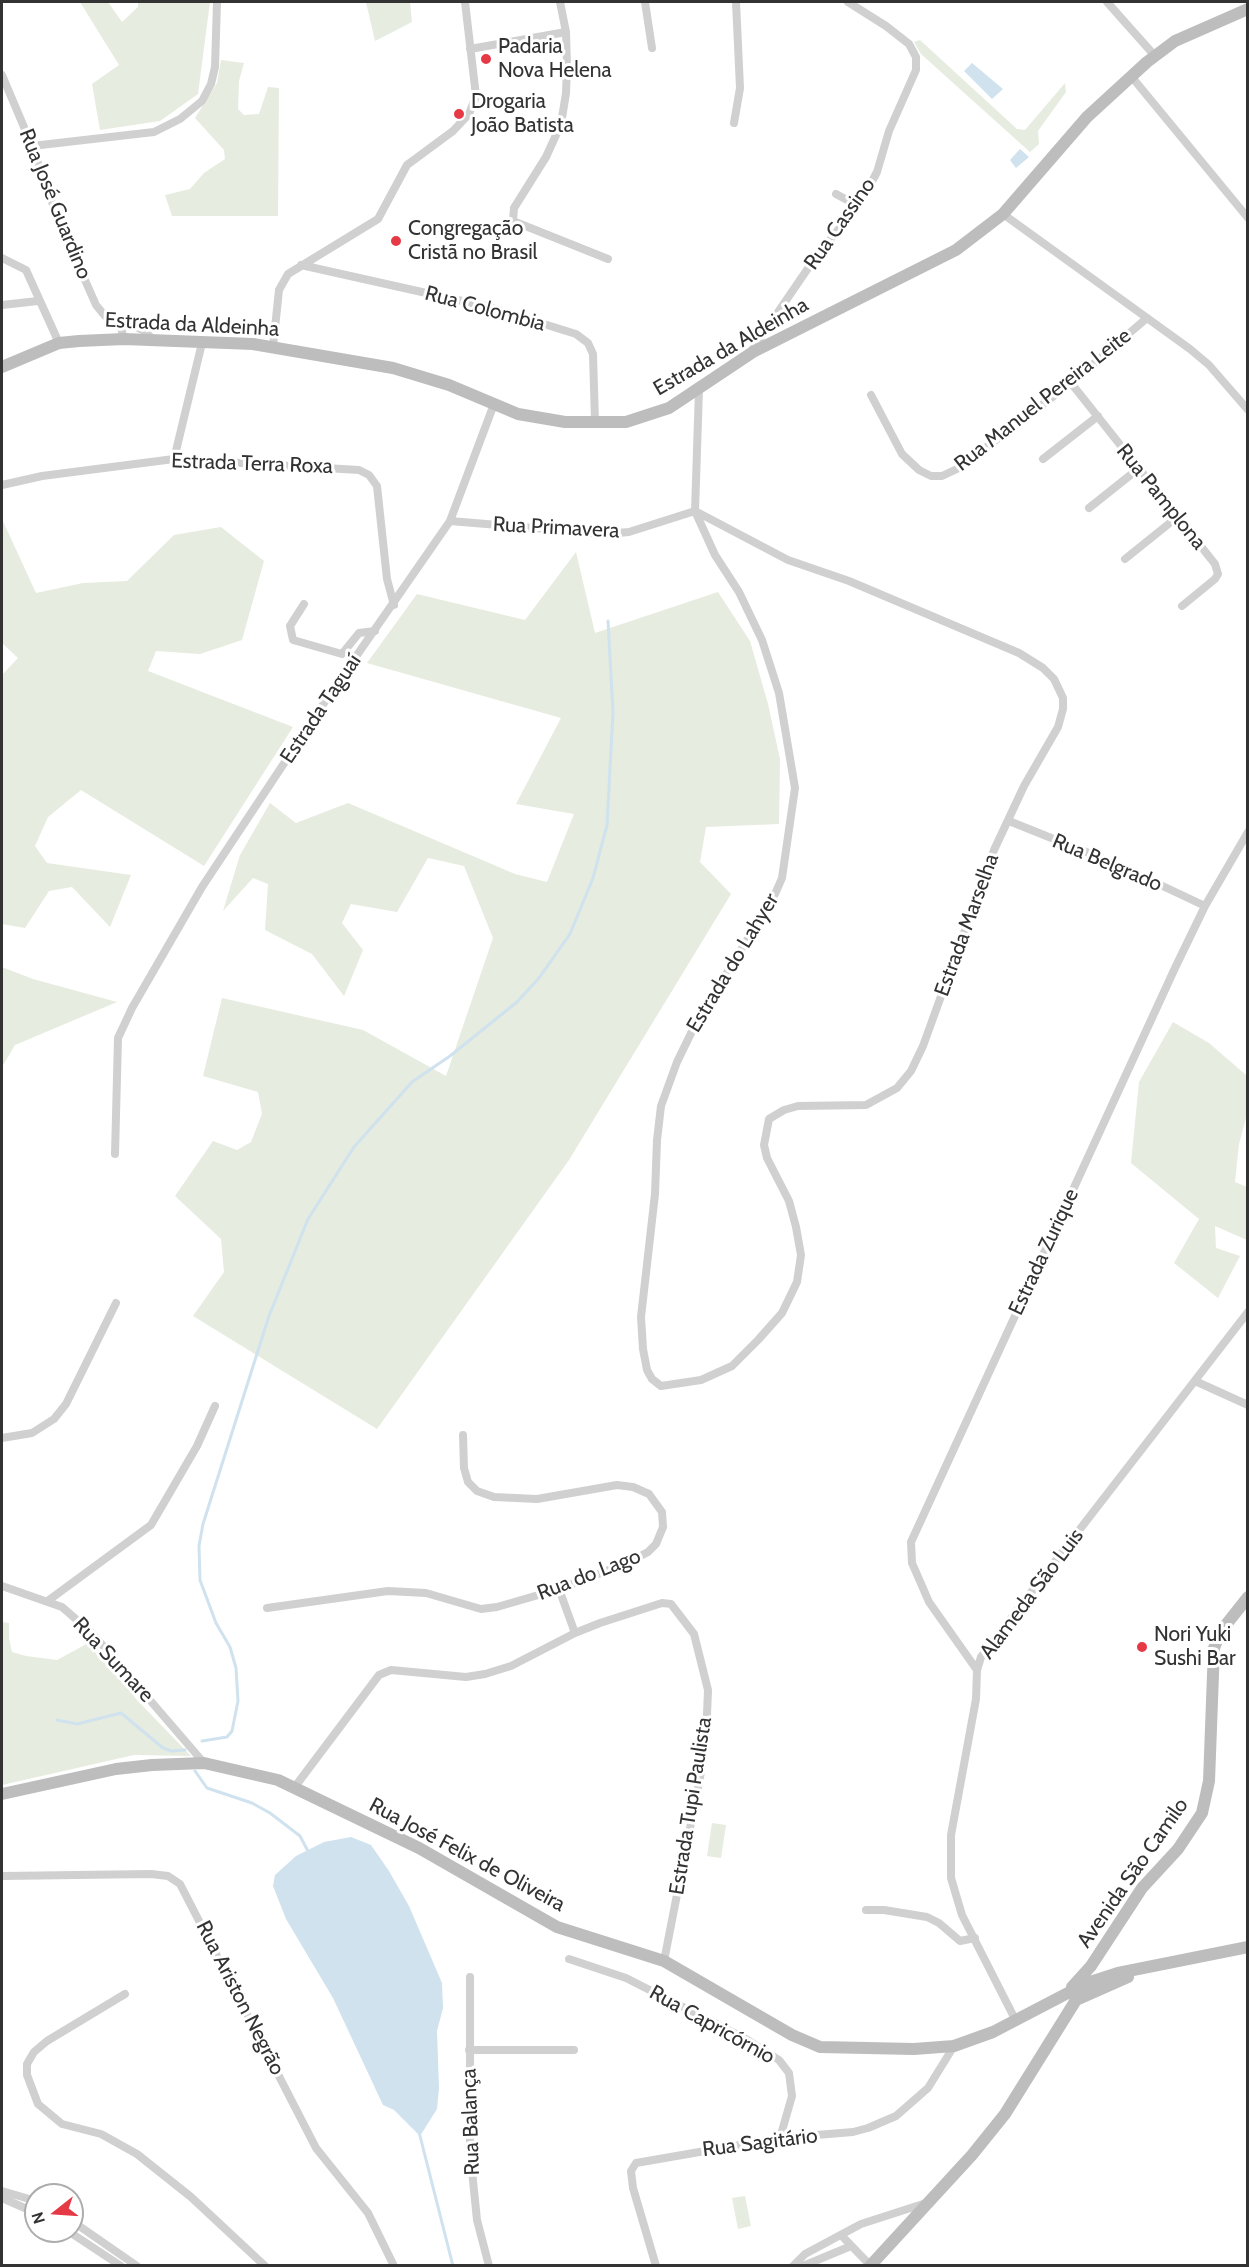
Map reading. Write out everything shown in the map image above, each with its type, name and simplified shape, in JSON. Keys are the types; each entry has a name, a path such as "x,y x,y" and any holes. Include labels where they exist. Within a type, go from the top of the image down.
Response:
{"main road":[{"name":"Estrada da Aldeinha","path":"2,367 58,343 124,339 273,347 393,368 449,385 518,414 565,422 626,422 669,408 749,354 956,250 1003,214 1087,117 1155,56 1175,41 1248,9"},
{"name":"Avenida São Camilo","path":"870,2265 1005,2114 1126,1910 1178,1850 1202,1813 1209,1781 1214,1648 1221,1631 1248,1597"},
{"name":"Rua José Felix de Oliveira","path":"2,1794 116,1769 204,1763 244,1770 294,1788 419,1848 557,1927 664,1961 813,2045 914,2049 954,2046 1016,2021 1089,1987 1146,1969 1248,1947"},
{"name":"Avenida São Camilo","path":"1089,1987 1091,1966"}],"street":[{"path":"32,146 154,132 180,119 202,101 211,84 215,67 217,2"},
{"path":"273,347 279,290 288,274 378,219 407,165 462,123 473,106 476,96 465,2"},
{"path":"560,2 566,32 566,93 561,124 546,157 514,208 513,221 608,259"},
{"path":"645,2 652,48"},
{"path":"734,123 740,88 736,2"},
{"name":"Rua Cassino","path":"749,354 813,261 858,206 877,172 890,131 917,63 909,44 848,2"},
{"path":"1107,2 1155,56"},
{"path":"470,49 566,32"},
{"name":"Rua José Guardino","path":"2,75 32,146 58,219 96,305 105,316 120,324 132,325 145,332 153,340"},
{"path":"1131,76 1248,218"},
{"path":"836,194 858,206"},
{"path":"1003,214 1209,365 1248,410"},
{"path":"2,258 26,270 58,343"},
{"name":"Rua Colombia","path":"301,265 489,307 576,334 588,343 593,354 595,422"},
{"path":"2,305 38,301"},
{"name":"Rua Manuel Pereira Leite","path":"871,395 902,454 919,470 931,476 942,476 958,468 1071,383 1147,318"},
{"path":"120,324 124,339"},
{"path":"174,459 202,343"},
{"name":"Rua Pamplona","path":"1071,383 1218,569 1215,579 1182,606"},
{"name":"Estrada do Lahyer","path":"661,1386 652,1379 647,1370 641,1317 655,1194 661,1106 695,1025 778,886 794,814 795,788 793,761 779,693 762,640 739,592 715,555 695,511 699,389"},
{"name":"Estrada Taguaí","path":"115,1154 118,1038 132,1008 202,887 330,694 394,605 450,521 494,404"},
{"path":"1043,459 1098,416"},
{"name":"Estrada Terra Roxa","path":"2,485 42,476 174,459 347,468 369,475 377,486 387,579 394,605"},
{"path":"1089,508 1138,469"},
{"name":"Rua Primavera","path":"450,521 608,534 629,532 695,511"},
{"name":"Estrada Marselha","path":"661,1386 700,1380 725,1370 758,1341 782,1313 797,1282 801,1255 789,1201 767,1158 764,1145 769,1119 784,1110 798,1106 866,1105 897,1088 911,1071 923,1046 994,850 1024,786 1054,734 1064,709 1059,686 1043,668 1019,653 849,581 788,560 695,511"},
{"path":"1125,559 1176,518"},
{"path":"304,604 290,626 293,640 342,654 359,633 375,631"},
{"name":"Rua Belgrado","path":"1009,821 1116,864 1205,906"},
{"name":"Estrada Zurique","path":"977,1670 929,1602 912,1563 911,1542 923,1511 1205,906 1248,832"},
{"path":"2,1438 32,1433 54,1419 66,1404 116,1303"},
{"name":"Alameda São Luis","path":"1016,2021 953,1891 949,1856 959,1781 976,1699 977,1670 984,1650 1104,1501 1248,1312"},
{"path":"1195,1381 1248,1405"},
{"path":"49,1600 152,1525 188,1464 215,1406"},
{"name":"Rua do Lago","path":"267,1608 388,1591 426,1593 481,1609 496,1607 559,1589 648,1552 656,1544 663,1527 662,1512 656,1500 644,1490 616,1485 537,1499 494,1497 477,1491 468,1482 464,1468 463,1435"},
{"name":"Rua Sumare","path":"2,1586 49,1600 62,1607 93,1634 204,1763"},
{"path":"559,1589 575,1633"},
{"name":"Estrada Tupi Paulista","path":"294,1788 379,1675 391,1670 466,1677 485,1674 511,1666 575,1633 646,1608 671,1604 694,1634 703,1661 708,1690 706,1738 664,1961"},
{"name":"Rua Ariston Negrão","path":"2,1876 151,1874 168,1876 180,1884 316,2148 368,2213 394,2265"},
{"path":"866,1910 884,1910 927,1917 939,1923 960,1941 975,1938"},
{"name":"Rua Capricórnio","path":"569,1959 626,1978 746,2039 779,2060 789,2073 792,2096 780,2138"},
{"name":"Rua Balança","path":"470,1977 468,2122 477,2220 489,2265"},
{"path":"125,1994 47,2041 34,2052 27,2064 27,2075 38,2104 62,2124 101,2134 137,2154 191,2197 265,2265"},
{"name":"Rua Sagitário","path":"656,2265 633,2188 631,2171 636,2163 780,2138 853,2132 896,2116 928,2088 954,2046"},
{"path":"469,2050 574,2050"},
{"path":"2,2193 24,2198"},
{"path":"2,2193 24,2206"},
{"path":"793,2265 805,2254 841,2235 884,2215 926,2203"},
{"path":"84,2229 137,2265"},
{"path":"841,2235 870,2265"},
{"path":"84,2241 121,2265"},
{"path":"804,2265 851,2246"}],"shaded area":[{"path":"80,2 108,2 122,22 138,7 138,2 210,2 198,94 160,121 100,130 92,84 119,65"},
{"path":"366,2 410,2 412,22 375,41"},
{"path":"920,40 1017,129 1025,130 1065,83 1066,92 1038,131 1039,144 1030,152 921,54 914,42"},
{"path":"221,60 244,63 239,81 238,109 244,115 259,114 268,87 279,88 278,216 172,216 165,195 190,189 204,173 225,159 224,150 195,118 217,83"},
{"path":"2,519 36,593 83,583 127,581 174,535 221,527 264,561 242,640 200,654 156,651 148,671 293,727 204,866 81,790 48,817 35,846 47,863 131,875 110,927 72,887 49,891 25,928 2,924 2,675 18,658 2,643"},
{"path":"576,552 595,633 718,592 750,641 768,704 780,759 779,824 706,827 700,862 731,894 569,1160 377,1429 193,1316 224,1272 221,1239 175,1196 213,1141 237,1150 251,1142 262,1114 258,1092 203,1076 222,998 363,1030 446,1076 493,938 464,866 428,858 397,912 351,904 342,923 363,950 344,996 312,954 265,930 268,884 253,878 223,911 240,855 270,803 296,823 348,803 515,874 547,882 574,814 516,804 561,718 367,663 417,594 525,620"},
{"path":"2,967 33,979 117,1002 15,1045 2,1067"},
{"path":"1173,1022 1209,1043 1246,1075 1247,1114 1239,1144 1235,1182 1247,1187 1247,1240 1215,1226 1216,1248 1240,1256 1218,1298 1174,1263 1199,1219 1131,1163 1139,1082"},
{"path":"2,1622 9,1623 12,1652 26,1656 57,1660 92,1641 136,1699 191,1756 134,1755 2,1785"},
{"path":"712,1823 726,1825 721,1858 707,1856"},
{"path":"745,2196 751,2226 738,2229 732,2198"}],"water":[{"path":"972,63 1003,89 992,99 964,71"},
{"path":"1020,149 1029,157 1016,168 1010,160"},
{"path":"351,1837 371,1845 389,1871 409,1906 442,1983 443,2008 437,2031 439,2088 437,2109 420,2136 394,2110 383,2105 333,1998 286,1919 273,1886 275,1875 296,1856 324,1842"}],"waterway":[{"path":"202,1741 227,1737 232,1731 238,1701 236,1668 230,1647 216,1623 200,1580 199,1546 203,1524 269,1316 308,1219 354,1147 412,1082 450,1056 517,1002 539,978 570,934 593,878 607,825 613,712 608,621"},
{"path":"57,1720 77,1724 121,1713 163,1748 171,1751 185,1750"},
{"path":"195,1771 207,1788 252,1803 270,1813 300,1836 309,1853"},
{"path":"419,2132 453,2266"}],"place":[{"name":"Padaria Nova Helena","path":"486,59"},
{"name":"Drogaria João Batista","path":"459,114"},
{"name":"Congregação Cristã no Brasil","path":"396,241"},
{"name":"Nori Yuki Sushi Bar","path":"1142,1647"}]}
